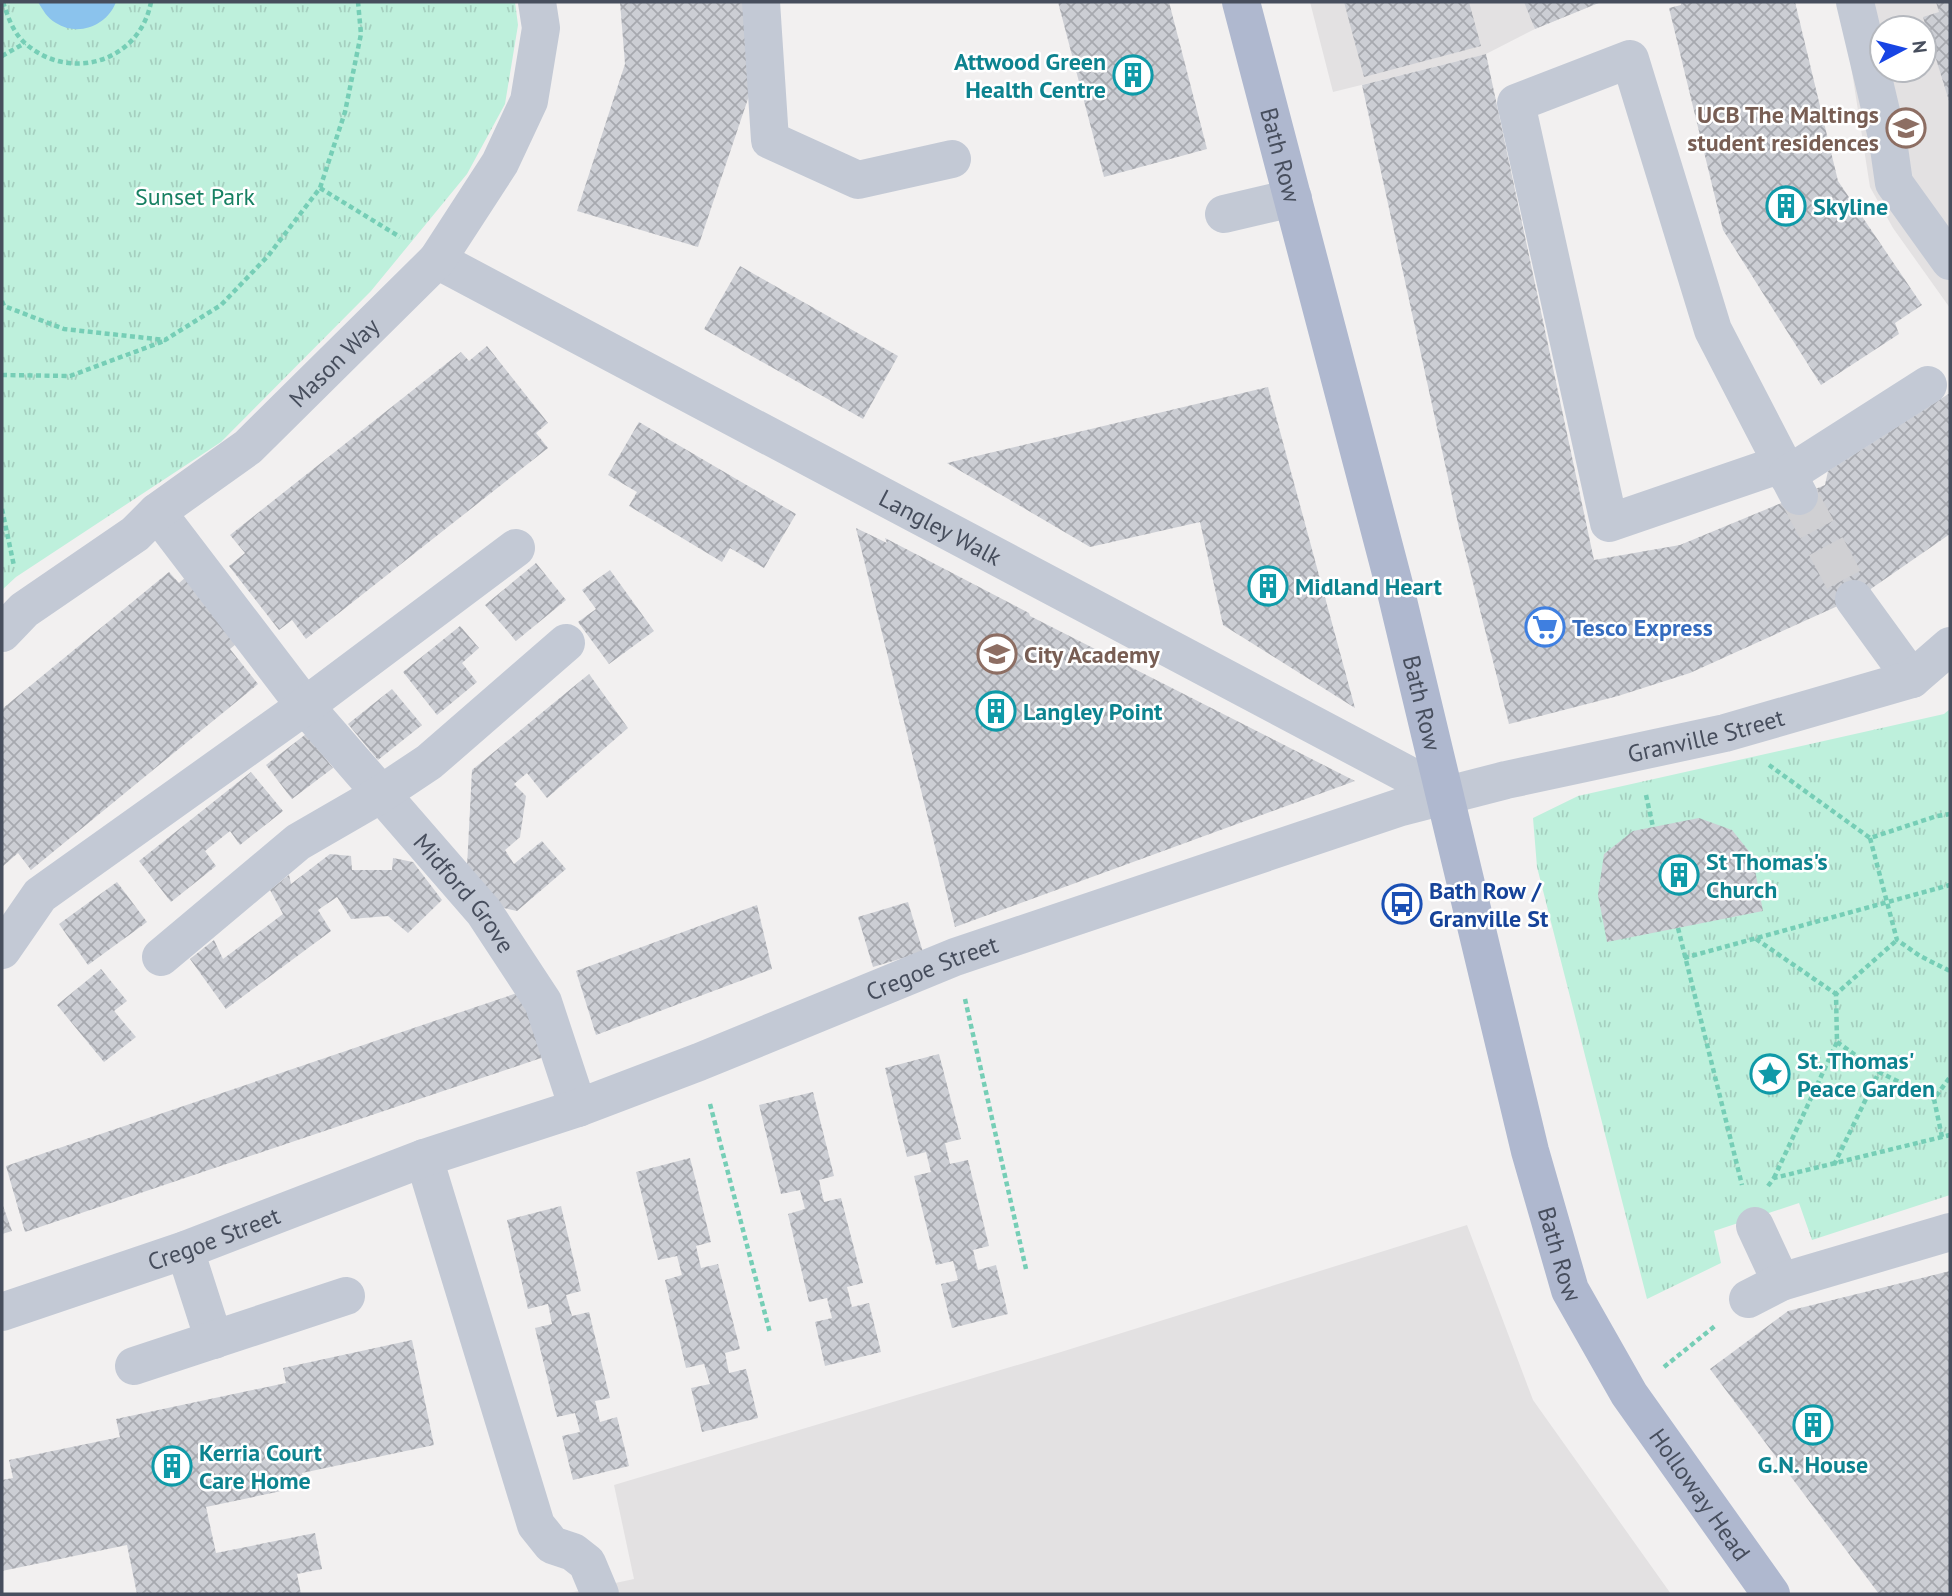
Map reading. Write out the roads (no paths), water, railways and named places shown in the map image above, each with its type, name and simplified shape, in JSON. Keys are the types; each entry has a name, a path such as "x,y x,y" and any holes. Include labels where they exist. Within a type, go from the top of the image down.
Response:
{"main road":[{"name":"Bath Row","path":"1241,2 1447,794 1530,1152 1570,1290 1629,1394"},
{"name":"Holloway Head","path":"1629,1394 1771,1594"}],"street":[{"name":"Mason Way","path":"13,622 135,534 157,512 248,447 437,260 500,163 529,101 541,27 537,2"},
{"path":"761,2 770,141 858,180 953,159"},
{"path":"1855,2 1888,141 1894,183 1950,261"},
{"path":"1789,478 1713,330 1630,59 1516,103 1609,523 1789,478 1928,386"},
{"path":"1224,214 1293,198"},
{"name":"Langley Walk","path":"437,260 1447,794"},
{"name":"Midford Grove","path":"157,512 305,706 484,912 543,1002 578,1108"},
{"path":"2,950 40,895 305,706 516,548"},
{"path":"1854,599 1912,679"},
{"path":"161,957 298,842 381,794 429,762 566,643"},
{"name":"Granville Street","path":"1447,794 1725,733 1912,679 1950,646"},
{"name":"Cregoe Street","path":"2,1312 185,1251 424,1158 578,1108 699,1062 956,957 1401,807 1447,794"},
{"path":"424,1158 536,1525 552,1545 573,1552 587,1563 600,1594"},
{"path":"1752,1219 1781,1282"},
{"path":"1748,1299 1781,1282 1950,1232"},
{"path":"185,1251 214,1340"},
{"path":"134,1366 346,1296"}],"water":[{"path":"38,2 116,2 99,23 73,29 53,21"}],"tunnel":[{"path":"1799,496 1854,599"}],"place":[{"name":"Attwood Green Health Centre","path":"1133,75"},
{"name":"UCB The Maltings student residences","path":"1906,128"},
{"name":"Skyline","path":"1786,206"},
{"name":"Midland Heart","path":"1268,586"},
{"name":"Tesco Express","path":"1545,627"},
{"name":"City Academy","path":"997,654"},
{"name":"Langley Point","path":"996,711"},
{"name":"St Thomas's Church","path":"1679,875"},
{"name":"Bath Row / Granville St","path":"1402,904"},
{"name":"St. Thomas' Peace Garden","path":"1770,1074"},
{"name":"G.N. House","path":"1813,1425"},
{"name":"Kerria Court Care Home","path":"172,1466"}],"park label":[{"name":"Sunset Park","path":"195,196"}]}
